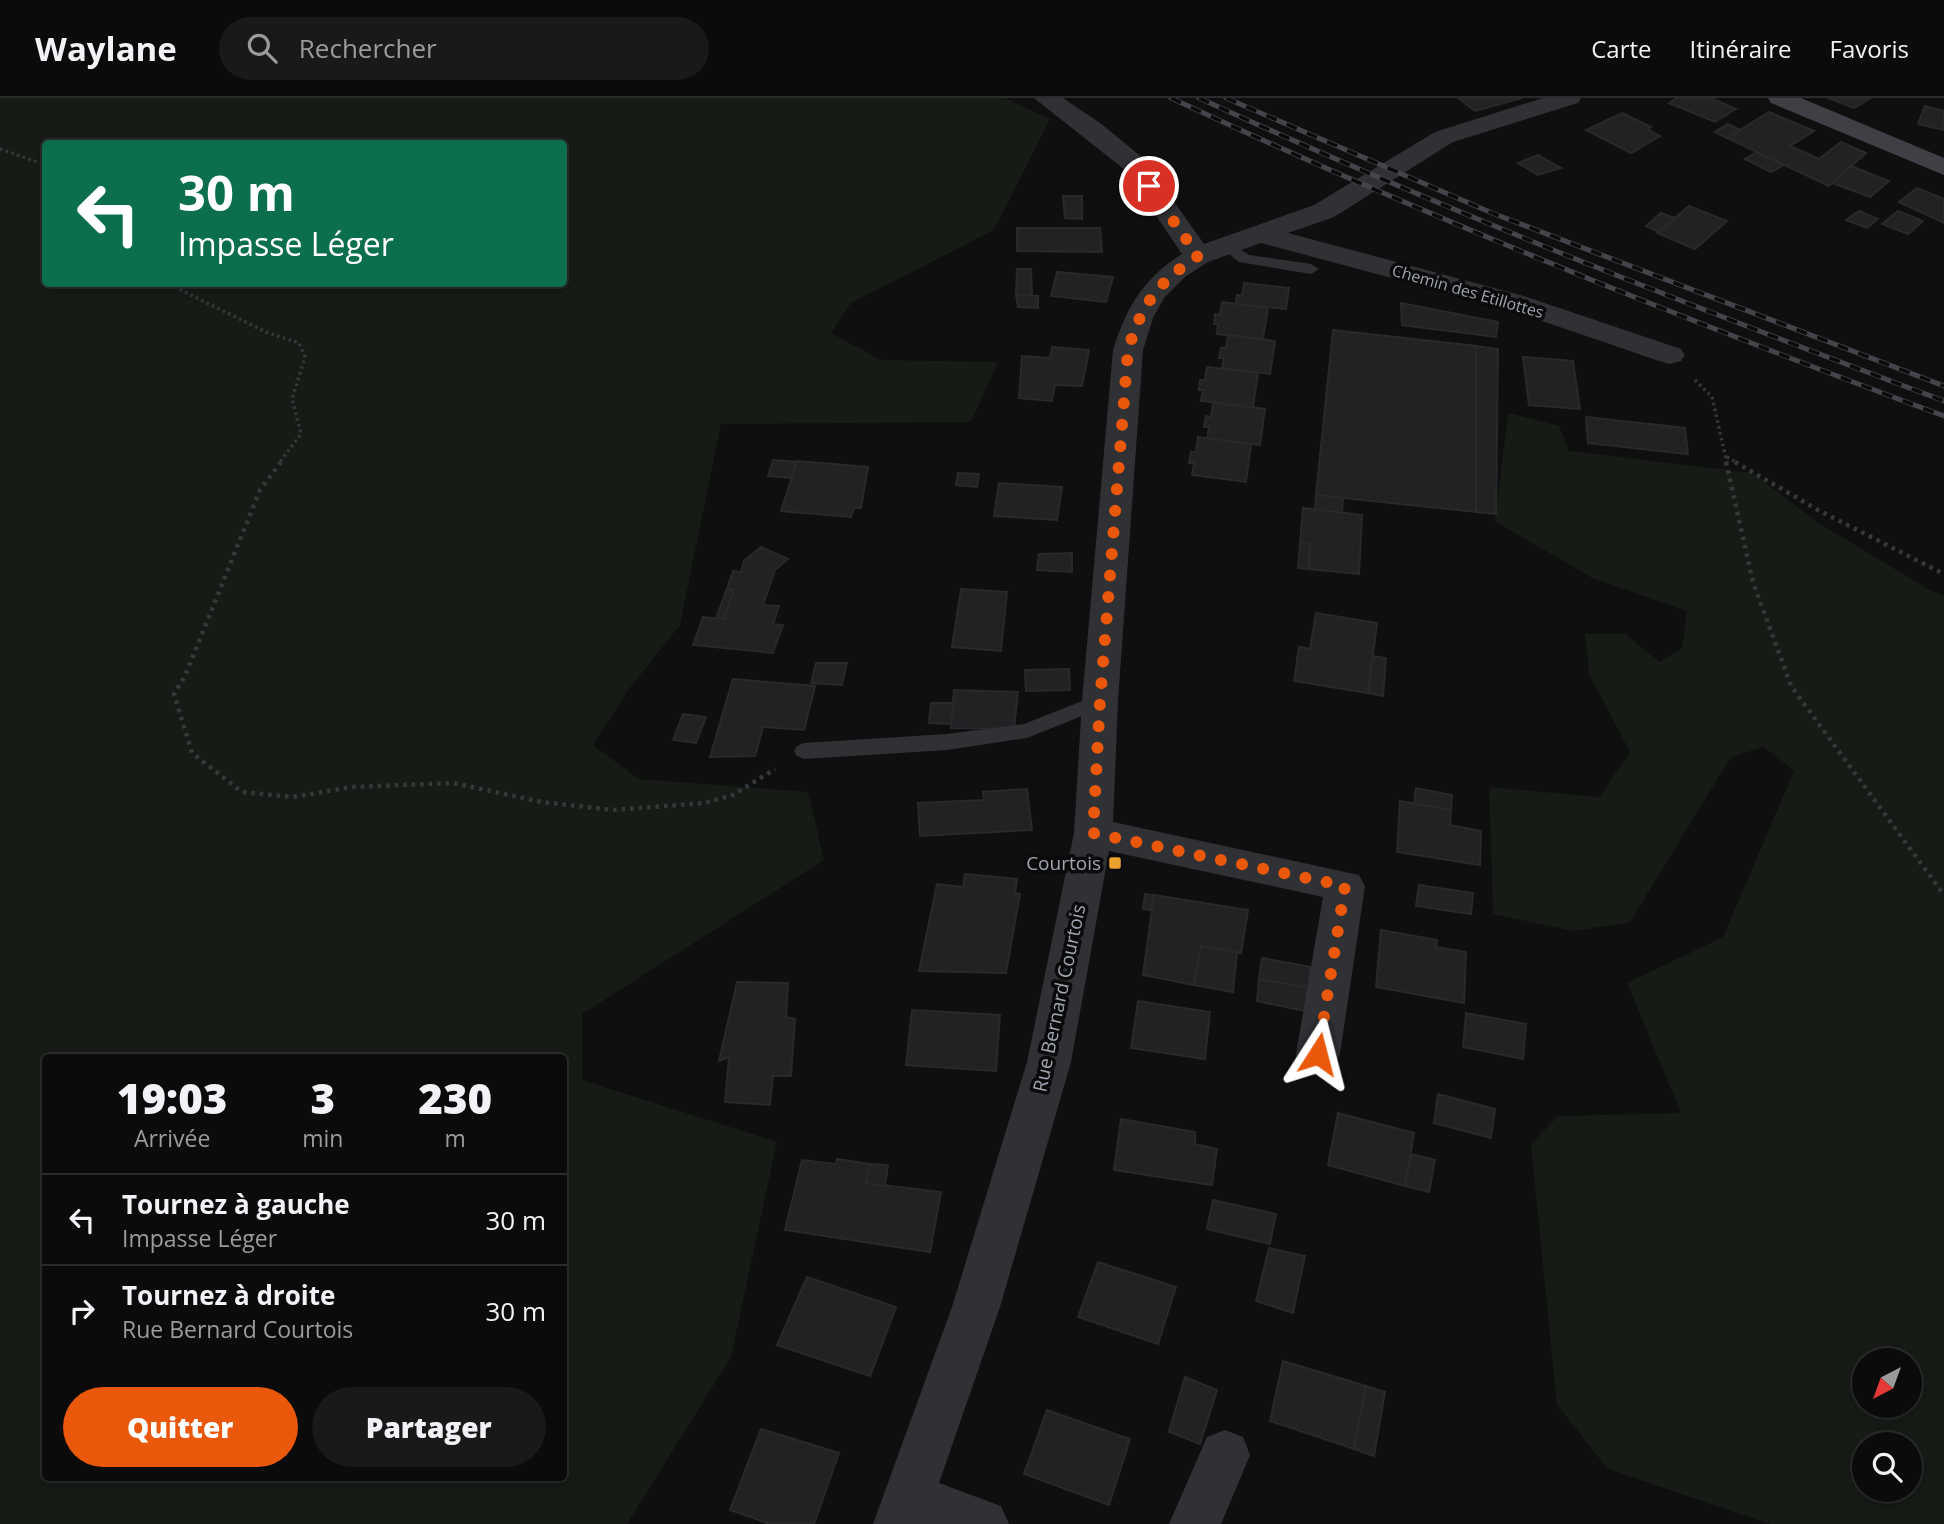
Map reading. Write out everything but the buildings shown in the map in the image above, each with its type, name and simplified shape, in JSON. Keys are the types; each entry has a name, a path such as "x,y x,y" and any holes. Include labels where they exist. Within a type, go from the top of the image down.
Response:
{"main road":[{"path":"1780,98 1944,167"}],"street":[{"path":"1046,98 1091,128 1134,164 1212,251"},
{"name":"Rue Bernard Courtois","path":"904,1511 976,1307 1049,1062 1093,833 1100,701 1128,350 1138,318 1152,294 1175,271 1212,251 1324,211 1444,136 1569,98"},
{"name":"Chemin des Etillottes","path":"1263,235 1514,302 1670,355"},
{"path":"1093,833 1345,886 1318,1054"},
{"path":"1195,1524 1225,1455"},
{"path":"904,1511 983,1524"}],"lane":[{"path":"1212,251 1244,259 1311,269"},
{"path":"804,751 947,741 1027,731 1100,701"}],"path":[{"path":"0,149 42,164"},
{"path":"175,287 266,332 299,344 305,357 292,399 301,434 260,490 185,676 174,694 192,753 242,792 293,797 352,787 453,783 542,802 613,810 704,803 733,795 804,751"},
{"path":"1670,355 1712,397 1754,582 1790,686 1944,895"},
{"path":"1726,456 1818,510 1944,574"}],"shaded area":[{"path":"0,98 1005,98 1050,119 994,230 851,303 831,333 881,360 998,362 971,422 721,424 680,625 629,689 593,745 639,779 808,792 824,860 582,1014 582,1080 777,1142 731,1357 627,1524 0,1524"},
{"path":"1508,413 1559,426 1569,451 1753,473 1817,522 1931,591 1944,595 1944,1524 1770,1524 1608,1469 1557,1405 1531,1144 1558,1116 1681,1113 1627,983 1723,937 1794,771 1764,747 1731,757 1630,922 1574,931 1493,914 1489,787 1599,797 1630,752 1589,674 1585,634 1625,634 1660,662 1682,648 1687,611 1592,578 1495,521"}],"railway":[{"path":"1171,98 1362,184 1554,265 1944,416"},
{"path":"1199,98 1383,179 1569,256 1944,401"},
{"path":"1226,98 1492,213 1944,386"}],"place":[{"name":"Courtois","path":"1115,863"}],"route":[{"path":"1149,186 1198,256 1175,271 1152,294 1138,318 1128,350 1100,701 1093,833 1345,886 1318,1054"}]}
